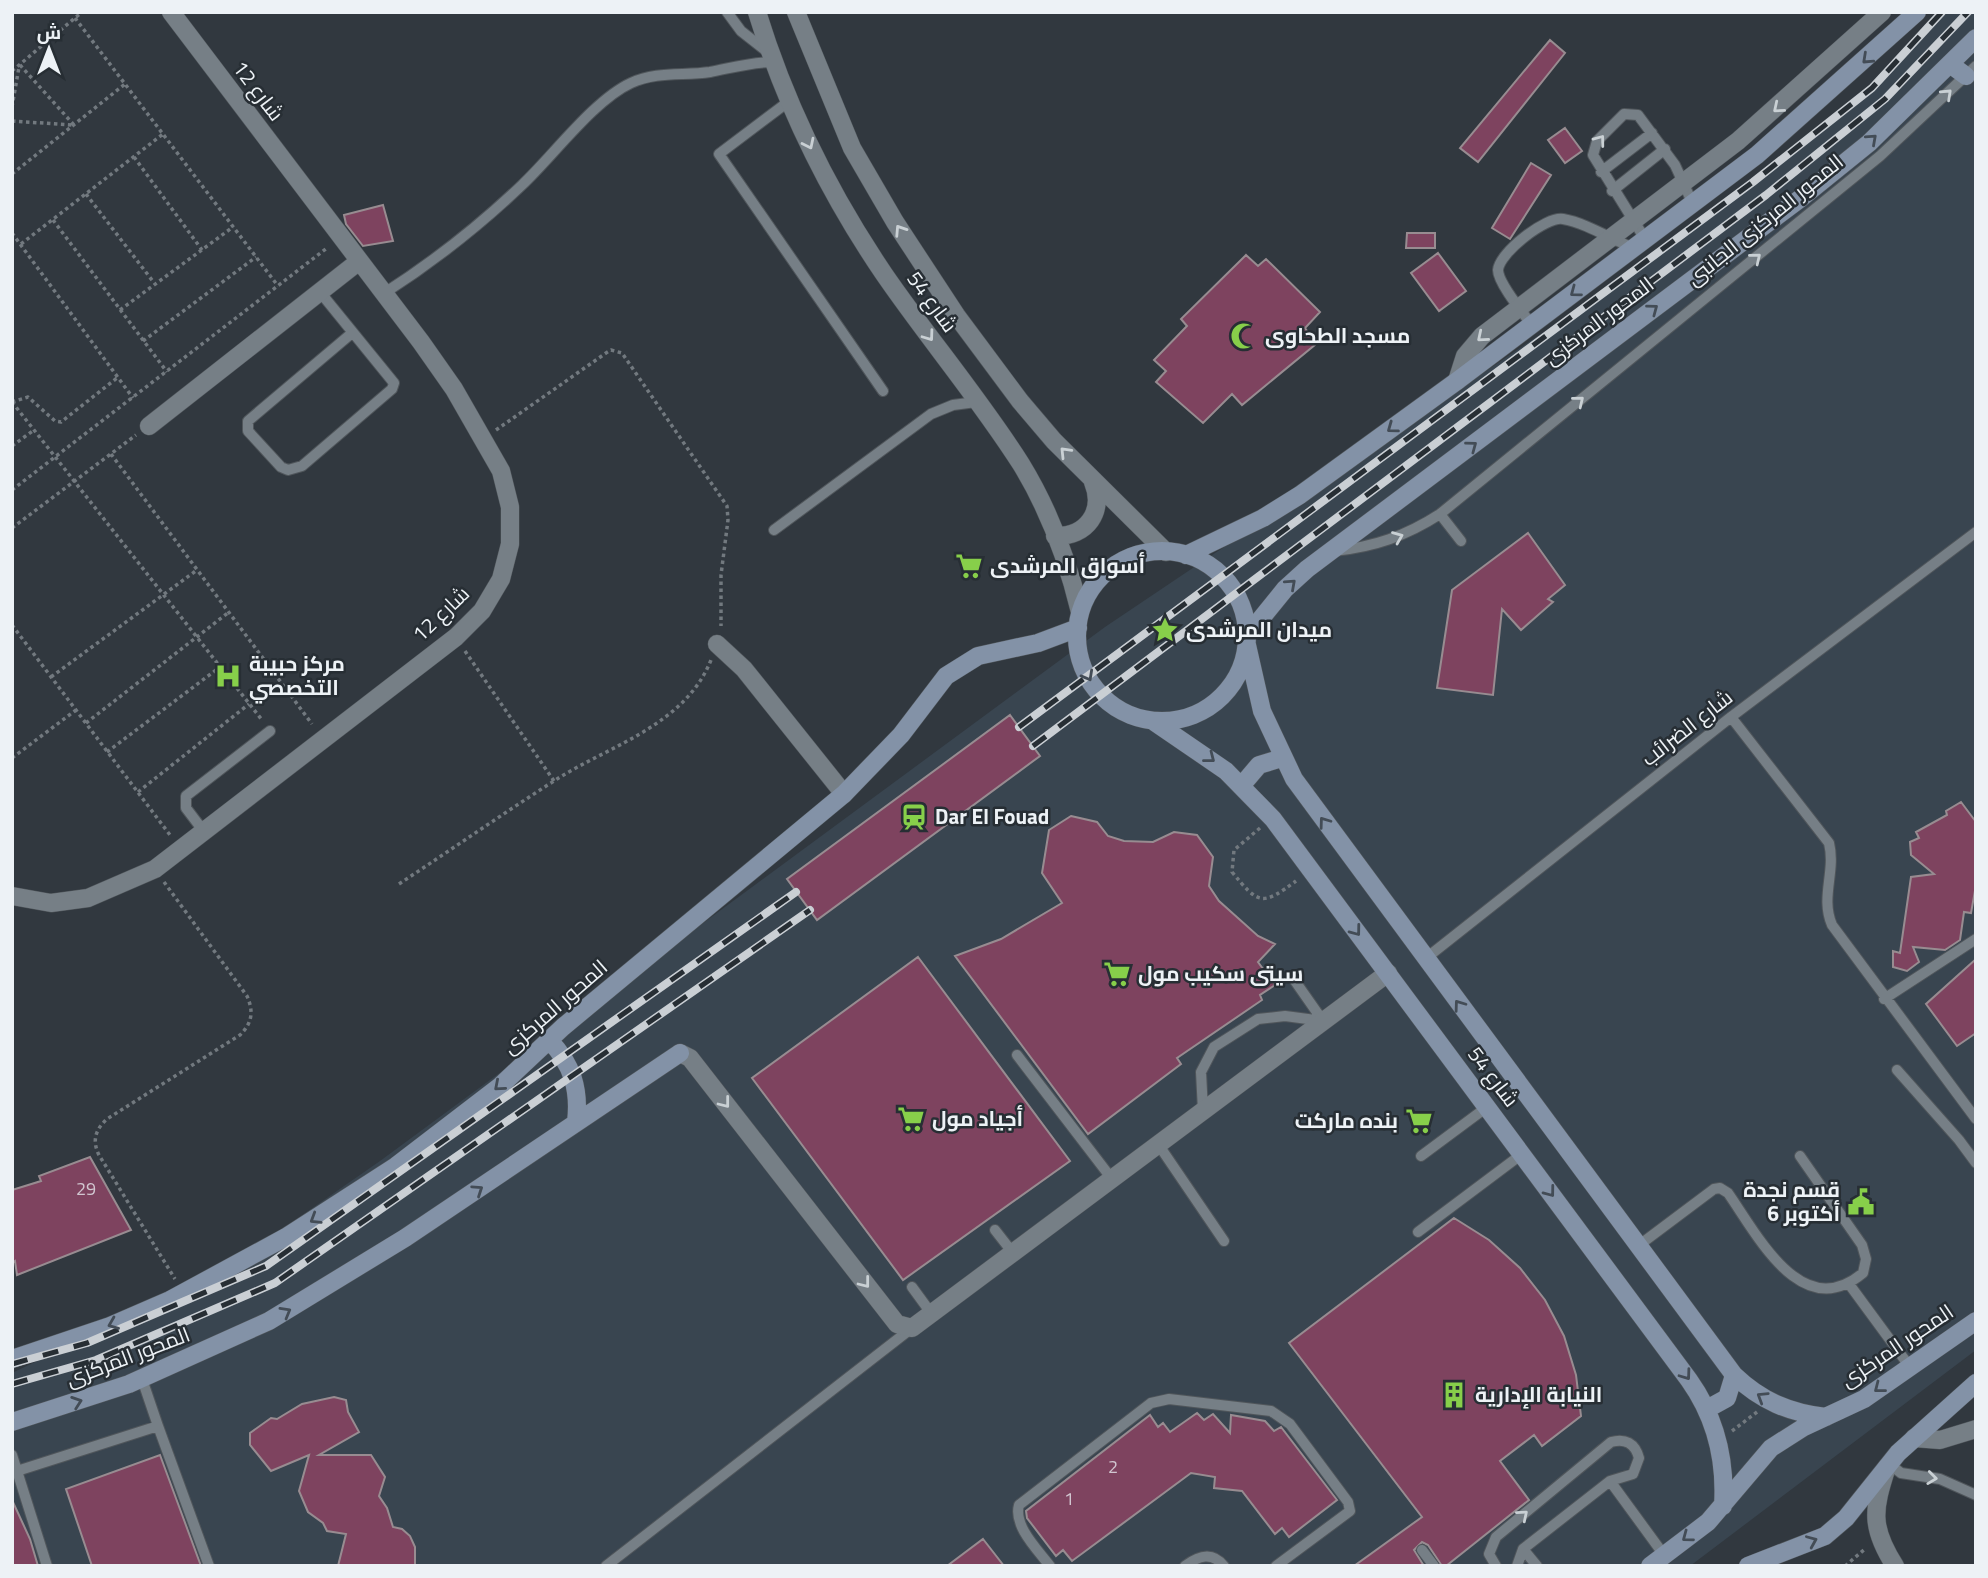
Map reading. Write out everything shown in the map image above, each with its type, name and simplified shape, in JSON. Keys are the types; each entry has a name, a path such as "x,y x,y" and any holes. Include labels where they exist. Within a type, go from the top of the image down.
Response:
{"main road":[{"name":"المحور المركزى","path":"1186,555 1244,528 1300,495 1457,382 1806,114 1917,12"},
{"name":"المحور المركزى","path":"1247,640 1285,589 1331,551 1801,198 1869,142 1976,38"},
{"path":"1950,64 1971,71"},
{"path":"1147,553 1186,555 1217,572 1230,585 1239,601 1247,640 1234,681 1211,706 1191,716 1153,721 1132,716 1099,694 1080,659 1079,620 1098,580 1113,567 1147,553"},
{"name":"المحور المركزى","path":"12,1359 110,1326 184,1293 286,1237 396,1166 499,1087 549,1040 844,794 883,756 933,690 961,664 978,656 1038,643 1079,620"},
{"name":"شارع 54","path":"1247,640 1262,711 1282,758 1307,798 1734,1375 1767,1401 1790,1411 1826,1417"},
{"name":"شارع 54","path":"1153,721 1201,751 1242,785 1273,819 1689,1380 1707,1409 1718,1439 1723,1464 1723,1506"},
{"path":"1242,785 1259,765 1282,758"},
{"path":"549,1040 559,1051 574,1077 578,1099 576,1122"},
{"name":"المحور المركزى","path":"12,1422 142,1379 269,1321 338,1282 680,1054"},
{"name":"المحور المركزى","path":"1657,1560 1723,1506 1771,1448 1864,1399 1976,1321"},
{"path":"1707,1409 1727,1398 1734,1375"},
{"path":"1748,1566 1825,1536 1846,1518 1888,1463 1976,1383"}],"street":[{"name":"شارع 12","path":"12,896 51,903 88,898 155,869 181,851 456,637 482,611 501,579 510,544 510,507 501,471 454,389 172,12"},
{"name":"شارع 54","path":"757,12 788,102 862,240 1021,465 1055,536 1079,620"},
{"name":"شارع 54","path":"796,12 833,109 889,213 956,315 1020,401 1094,482 1166,552"},
{"path":"1457,382 1465,356 1472,345 1684,183 1784,102 1882,12"},
{"path":"149,426 358,262"},
{"path":"1055,536 1075,533 1091,520 1098,501 1094,482"},
{"path":"717,644 744,669 844,794"},
{"path":"680,1054 690,1058 897,1324 912,1328 1388,973"},
{"path":"1914,1438 1940,1440 1976,1429"},
{"path":"1888,1463 1879,1493 1878,1537 1895,1566"}],"lane":[{"path":"727,12 741,31 771,57"},
{"path":"383,293 450,249 481,223 602,103 629,83 654,75 696,74 771,57"},
{"name":"المحور المركزى الجانبى","path":"1331,551 1357,549 1395,538 1440,514 1870,164 1971,71"},
{"path":"788,102 719,154 883,391"},
{"path":"1532,325 1502,281 1499,267 1502,259 1538,225 1545,220 1562,218 1611,238 1639,244 1633,222 1593,159 1595,145 1624,114 1638,115 1665,149 1692,202"},
{"path":"1601,172 1652,133"},
{"path":"1612,191 1665,149"},
{"path":"320,292 391,377 392,389 302,466 288,470 281,467 248,431 248,421 352,333"},
{"path":"774,530 921,420 953,405 976,402"},
{"path":"1440,514 1461,541"},
{"name":"شارع الضرائب","path":"1425,958 1731,717 1976,533"},
{"path":"1731,717 1829,843 1832,863 1825,897 1826,912 1832,925 1884,999 1976,1119"},
{"path":"205,833 186,808 186,796 270,731"},
{"path":"1884,999 1976,939"},
{"path":"1295,981 1323,1021"},
{"path":"1203,1111 1201,1072 1214,1047 1258,1019 1285,1016 1323,1021"},
{"path":"1017,1055 1112,1179"},
{"path":"1897,1070 1976,1163"},
{"path":"1421,1156 1487,1107"},
{"path":"1158,1144 1224,1241"},
{"path":"1418,1232 1522,1154"},
{"path":"1638,1246 1714,1189 1720,1188 1728,1193 1777,1264 1797,1280 1820,1288 1849,1284 1863,1273 1864,1252 1800,1156"},
{"path":"995,1230 1013,1253"},
{"path":"1849,1284 1910,1367"},
{"path":"912,1287 932,1313"},
{"path":"606,1566 912,1328"},
{"path":"142,1379 209,1566"},
{"path":"1049,1566 1020,1525 1016,1513 1018,1505 1151,1403 1169,1399 1271,1411 1290,1424 1348,1502 1350,1511 1276,1566"},
{"path":"17,1471 158,1426"},
{"path":"1496,1566 1489,1554 1496,1537 1611,1442 1626,1441 1637,1451 1637,1466 1631,1476 1610,1481 1523,1549 1517,1566"},
{"path":"12,1455 47,1566"},
{"path":"1888,1463 1900,1473 1941,1479 1976,1494"},
{"path":"1610,1481 1657,1560"},
{"path":"1523,1549 1537,1566"},
{"path":"1422,1550 1434,1566"},
{"path":"1185,1566 1202,1556 1212,1557 1224,1566"}],"path":[{"path":"12,71 82,12"},
{"path":"75,18 278,286"},
{"path":"12,107 20,65"},
{"path":"20,65 74,125"},
{"path":"12,174 125,84"},
{"path":"12,121 74,125"},
{"path":"21,245 163,134"},
{"path":"134,157 202,250"},
{"path":"86,194 155,284"},
{"path":"53,220 167,373"},
{"path":"120,310 233,227"},
{"path":"12,233 133,398"},
{"path":"12,490 340,238"},
{"path":"143,341 256,257"},
{"path":"399,884 554,781 602,752 636,737 678,707 701,678 721,631 721,575 728,520 727,506 622,353 611,350 606,353 483,439"},
{"path":"117,377 61,422 55,421 28,397 12,402 270,731"},
{"path":"12,528 149,426"},
{"path":"12,446 34,430"},
{"path":"111,454 324,740"},
{"path":"51,677 197,570"},
{"path":"86,723 229,612"},
{"path":"12,625 181,851"},
{"path":"456,637 554,781"},
{"path":"107,752 220,667"},
{"path":"137,793 249,704"},
{"path":"12,758 76,710"},
{"path":"1273,819 1238,845 1231,857 1233,872 1252,896 1263,900 1275,897 1311,870"},
{"path":"155,869 247,996 252,1013 240,1035 107,1119 97,1132 96,1148 99,1155 184,1293"},
{"path":"1718,1439 1753,1416 1767,1401"},
{"path":"1845,1566 1878,1537"}],"shaded area":[{"path":"1938,12 1976,12 1976,1350 1690,1566 12,1566 12,1373 102,1330 255,1248 380,1161 1105,627 1651,260 1868,88"}],"building":[{"path":"1550,40 1565,53 1478,162 1460,148"},
{"path":"1565,128 1582,151 1565,163 1548,140"},
{"path":"1531,163 1551,175 1510,239 1492,228"},
{"path":"383,205 393,241 363,246 346,224 344,215"},
{"path":"1407,233 1435,233 1435,248 1406,248"},
{"path":"1438,253 1466,291 1439,311 1411,273"},
{"name":"مسجد الطحاوى","path":"1246,255 1258,266 1266,259 1320,312 1305,328 1316,344 1242,405 1232,394 1203,423 1156,382 1166,371 1154,360 1187,326 1181,319"},
{"path":"1528,533 1565,585 1548,599 1553,602 1521,630 1502,609 1493,695 1437,688 1452,590"},
{"name":"Dar El Fouad","path":"1010,715 1040,756 817,920 787,879"},
{"path":"1961,802 1976,822 1976,885 1971,913 1964,912 1960,940 1945,950 1913,947 1919,962 1907,971 1893,967 1893,951 1900,953 1911,877 1934,874 1911,855 1910,842 1919,838 1916,832 1947,815 1946,811"},
{"name":"سيتى سكيب مول","path":"1071,816 1097,822 1108,836 1124,841 1153,842 1174,832 1197,835 1213,857 1209,886 1219,901 1258,936 1275,944 1258,962 1275,985 1260,995 1262,1000 1177,1058 1181,1064 1088,1134 955,956 1001,939 1062,903 1042,873 1049,830"},
{"name":"أجياد مول","path":"918,957 1070,1161 903,1280 752,1078"},
{"path":"1976,959 1976,1033 1957,1046 1926,1004"},
{"path":"90,1157 131,1230 17,1275 15,1261 12,1263 12,1190 41,1181 39,1176"},
{"name":"النيابة الإدارية","path":"1454,1218 1489,1240 1520,1268 1545,1300 1564,1336 1576,1375 1581,1416 1542,1446 1534,1435 1500,1461 1529,1500 1446,1566 1442,1566 1428,1545 1422,1542 1414,1550 1424,1566 1354,1566 1422,1517 1289,1343"},
{"path":"334,1397 346,1400 348,1412 359,1432 319,1455 371,1455 385,1477 379,1496 387,1508 393,1527 402,1529 410,1536 415,1547 415,1566 338,1566 346,1534 327,1531 323,1523 308,1512 299,1491 309,1455 271,1471 250,1445 250,1433 271,1418 277,1419 302,1404"},
{"path":"1197,1413 1204,1420 1213,1414 1230,1433 1231,1415 1265,1421 1274,1431 1281,1427 1337,1500 1289,1537 1282,1528 1275,1534 1242,1491 1214,1488 1215,1477 1191,1473 1072,1561 1063,1550 1056,1556 1027,1518 1026,1511 1150,1415 1158,1427 1163,1423 1170,1432"},
{"path":"160,1455 201,1566 92,1566 66,1489"},
{"path":"12,1500 30,1539 38,1566 12,1566"},
{"path":"983,1539 1004,1566 947,1566"}],"railway":[{"path":"1019,727 1753,182 1872,88 1942,12"},
{"path":"1033,746 1766,195 1885,99 1968,12"},
{"path":"12,1364 87,1343 266,1266 796,892"},
{"path":"12,1384 96,1360 275,1283 810,910"}],"place":[{"name":"مسجد الطحاوى","path":"1244,336"},
{"name":"أسواق المرشدى","path":"969,566"},
{"name":"ميدان المرشدى","path":"1165,630"},
{"name":"مركز حبيبة التخصصي","path":"228,676"},
{"name":"Dar El Fouad","path":"914,817"},
{"name":"سيتى سكيب مول","path":"1117,974"},
{"name":"أجياد مول","path":"911,1119"},
{"name":"بنده ماركت","path":"1419,1121"},
{"name":"قسم نجدة 6 أكتوبر","path":"1861,1202"},
{"name":"النيابة الإدارية","path":"1454,1395"}]}
